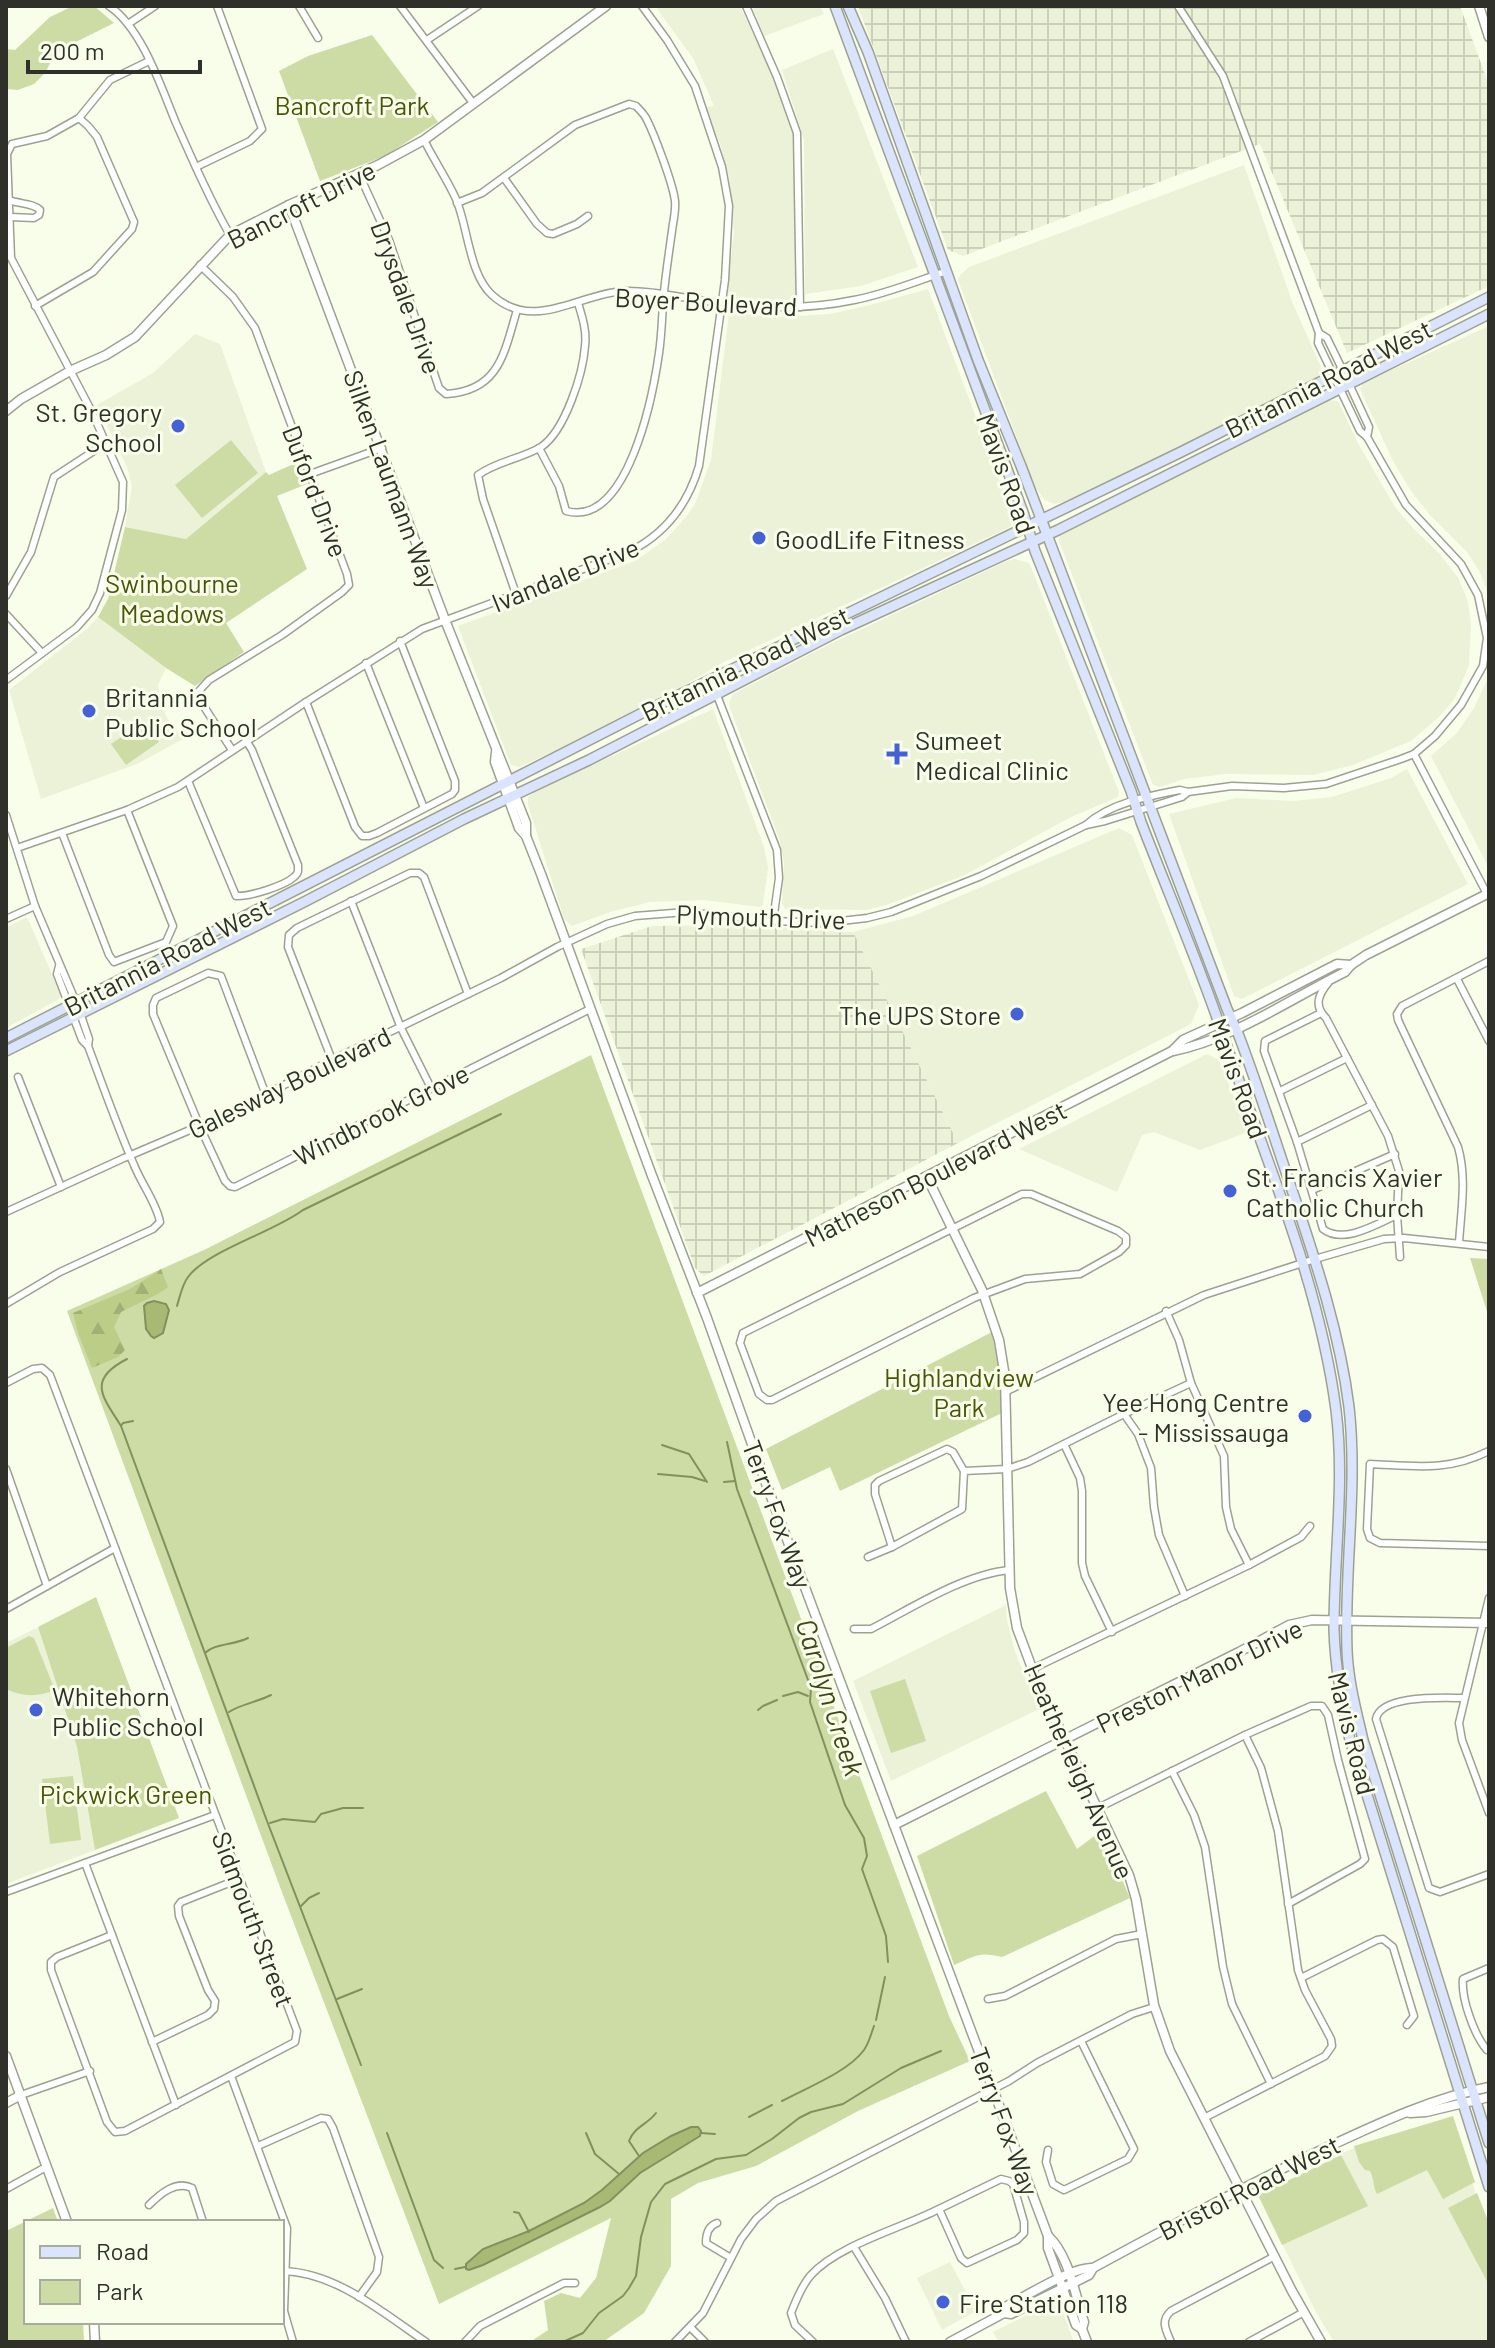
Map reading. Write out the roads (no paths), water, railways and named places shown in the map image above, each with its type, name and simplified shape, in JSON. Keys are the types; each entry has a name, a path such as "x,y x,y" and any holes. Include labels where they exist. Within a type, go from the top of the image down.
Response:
{"main road":[{"name":"Mavis Road","path":"835,6 1032,542 1219,1023 1259,1131 1302,1263 1327,1351 1336,1413 1339,1460 1334,1619 1340,1695 1350,1740 1489,2187"},
{"name":"Mavis Road","path":"848,6 873,66 978,360 1253,1075 1315,1259 1339,1347 1349,1409 1351,1463 1346,1619 1352,1695 1363,1740 1489,2143"},
{"name":"Britannia Road West","path":"6,1038 75,1010 512,797 841,630 1046,536 1341,380 1489,297"},
{"name":"Britannia Road West","path":"6,1051 75,1010 506,783 711,680 1027,526 1489,314"},
{"path":"1083,675 1098,671"}],"street":[{"path":"109,6 120,13 149,61 230,235"},
{"path":"128,24 155,6"},
{"path":"196,167 250,141 262,129 217,6"},
{"path":"299,6 318,38"},
{"path":"400,6 473,103"},
{"path":"427,40 478,6"},
{"name":"Bancroft Drive","path":"6,410 70,371 106,355 135,337 230,235 424,140 606,6"},
{"name":"Ivandale Drive","path":"17,848 127,810 188,781 400,641 422,629 642,545 680,509 699,466 715,360 730,223 722,167 695,86 642,6"},
{"path":"746,6 797,133 800,307"},
{"path":"1178,6 1223,76 1319,333 1327,338 1341,380 1369,427 1367,437 1406,505 1461,564 1485,613 1487,638 1483,666 1461,705 1435,736 1414,754 1488,894"},
{"path":"1479,6 1489,37"},
{"path":"6,680 76,628 92,610 100,593 122,510 123,482 92,412 9,259 7,154 12,144 47,136 79,118 110,80 149,61"},
{"path":"457,203 482,193 575,125 629,104 636,106 647,119 676,204 652,390 628,468 613,493 601,504 584,512 566,511 559,486 539,448"},
{"path":"35,306 93,272 132,229 134,222 106,154 97,137 79,118"},
{"path":"424,140 457,203 478,275 491,294 517,310"},
{"name":"Drysdale Drive","path":"359,174 389,240 439,388 446,394 458,394 481,386 492,376 500,363 517,310"},
{"path":"504,178 547,233 553,234 588,216"},
{"path":"9,200 20,205 36,206 40,210 34,218 10,217"},
{"name":"Silken Laumann Way","path":"289,205 496,752 495,762 512,797"},
{"name":"Duford Drive","path":"200,265 233,297 255,328 349,585 282,635 202,686 198,692 199,699 232,750"},
{"path":"6,274 17,269"},
{"name":"Boyer Boulevard","path":"517,310 535,312 624,291 721,303 800,307 855,300 947,271"},
{"path":"516,594 483,499 478,475 539,448 557,432 586,344 578,303"},
{"path":"6,596 31,552 54,477 106,443"},
{"path":"310,474 382,448"},
{"path":"6,614 42,653"},
{"path":"306,702 355,827 362,836 377,833 452,794 455,781 400,641"},
{"path":"366,663 424,808"},
{"path":"711,680 777,850 779,878 773,921"},
{"path":"188,781 236,896 257,894 293,879 298,865 247,742"},
{"name":"Plymouth Drive","path":"567,943 607,924 635,916 686,912 831,923 891,912 981,876 1086,825 1097,815 1182,797 1188,792 1232,786 1284,788 1326,784 1414,754"},
{"name":"Terry Fox Way","path":"512,797 526,823 526,836 1048,2236 1048,2248 1066,2281 1076,2325 1082,2329 1087,2342"},
{"path":"62,833 114,962 166,942 173,926 127,810"},
{"path":"6,815 59,966 57,974 75,1010 82,1040 88,1046 160,1222 153,1229 60,1272 6,1304"},
{"path":"332,1060 288,947 288,940 297,928 351,901 410,873 421,873 468,994"},
{"name":"Matheson Boulevard West","path":"1172,1051 1183,1040 1219,1023 1233,1023 1296,998 1345,972 1351,965 1385,945 1488,894"},
{"path":"351,901 401,1028 431,1088"},
{"path":"6,919 37,909"},
{"name":"Galesway Boulevard","path":"6,1212 130,1155 200,1127 567,943"},
{"path":"1459,1243 1462,1161 1397,1014 1402,1006 1489,961"},
{"name":"Matheson Boulevard West","path":"697,1293 1172,1051 1192,1047 1223,1034 1233,1023 1337,964 1351,965"},
{"path":"200,1127 153,1014 156,998 208,973 221,976 266,1095"},
{"path":"1332,978 1320,992 1318,1002 1321,1013 1372,1105 1395,1154 1399,1171 1397,1215 1400,1257"},
{"path":"1457,979 1489,1041"},
{"path":"1296,998 1310,997 1318,1002"},
{"name":"Windbrook Grove","path":"200,1127 225,1181 235,1187 590,1009"},
{"path":"1321,1013 1265,1041 1264,1051 1297,1142 1323,1229 1338,1236 1397,1215"},
{"path":"1280,1091 1347,1058"},
{"path":"18,1077 61,1187"},
{"path":"1297,1142 1372,1105"},
{"path":"1312,1190 1395,1154"},
{"name":"Heatherleigh Avenue","path":"927,1177 984,1294 999,1340 1005,1392 1010,1588 1017,1628 1032,1669 1129,1875 1154,2007 1170,2051 1321,2342"},
{"path":"1026,1194 1126,1237 1123,1250 1083,1273 1025,1279 984,1294 769,1401 759,1394 740,1343 743,1333 1017,1196 1026,1194"},
{"path":"1005,1392 1166,1311 1204,1295 1315,1259 1384,1239 1489,1247"},
{"path":"1166,1311 1179,1340 1191,1383 1224,1456 1226,1507 1231,1529 1249,1565"},
{"name":"Sidmouth Street","path":"6,1383 33,1369 42,1368 50,1375 297,2037 291,2046 125,2131 115,2132 107,2122 51,1970 51,1962 57,1957 112,1935"},
{"path":"964,1471 1007,1469 1028,1462 1191,1383"},
{"path":"1124,1414 1138,1434 1151,1468 1159,1535 1185,1596"},
{"path":"1064,1444 1080,1478 1085,1576 1112,1632"},
{"path":"868,1557 892,1547 962,1509 964,1471 953,1452 947,1449 875,1485 892,1547"},
{"path":"1489,1451 1445,1466 1370,1464 1367,1529 1370,1538 1380,1543 1489,1546"},
{"path":"6,1469 47,1586"},
{"path":"1032,1669 1249,1565 1301,1537 1310,1526"},
{"path":"6,1609 115,1548"},
{"path":"854,1629 871,1629 962,1583 994,1571 1010,1570"},
{"path":"1489,1598 1486,1623 1460,1715 1461,1734 1489,1813"},
{"name":"Preston Manor Drive","path":"894,1825 1289,1625 1334,1619 1486,1623"},
{"path":"1464,1698 1411,1699 1382,1709 1376,1719 1429,1888 1440,1892 1489,1874"},
{"path":"1098,1808 1245,1735 1311,1706 1325,1708 1365,1859 1288,1904"},
{"path":"1204,2118 1327,2055 1332,2046 1301,1978 1295,1957 1275,1816 1261,1768 1245,1735"},
{"path":"1172,1771 1194,1815 1205,1847 1223,1967 1232,2004 1271,2084"},
{"path":"6,1892 215,1815"},
{"path":"85,1863 176,2105"},
{"path":"152,2042 208,2015 214,2009 215,2001 179,1916 178,1906 181,1902 239,1879"},
{"path":"988,1999 1005,1996 1116,1939 1142,1934"},
{"path":"1301,1978 1383,1939 1393,1947 1414,2016 1407,2025"},
{"path":"1487,2050 1475,2030 1462,1987 1463,1979 1489,1968"},
{"path":"675,2342 703,2313 731,2258 756,2219 776,2201 1132,2014 1154,2007"},
{"path":"1048,2150 1047,2166 1053,2184 1064,2190 1128,2159 1134,2149 1081,2041"},
{"path":"6,2056 66,2220"},
{"path":"6,2103 90,2071"},
{"path":"231,2076 287,2228 284,2311 293,2342"},
{"name":"Bristol Road West","path":"1475,2096 1489,2087"},
{"name":"Bristol Road West","path":"950,2342 1004,2313 1011,2314 1066,2281 1089,2275 1093,2268 1240,2190 1363,2130 1423,2105 1475,2096 1489,2097"},
{"path":"258,2146 321,2118 328,2119 379,2257 377,2272 359,2297"},
{"path":"6,2189 46,2167"},
{"path":"813,2342 795,2325 791,2313 810,2276 825,2262 996,2180 1013,2184 1025,2231 1017,2240 967,2263 961,2258 939,2209"},
{"path":"149,2205 158,2196 181,2184 187,2185 192,2188 202,2220"},
{"path":"717,2223 708,2230 706,2243 731,2258"},
{"path":"854,2247 885,2298 906,2342"},
{"path":"1171,2342 1164,2325 1165,2316 1171,2311 1275,2256"},
{"path":"284,2271 317,2277 359,2297 426,2342"},
{"path":"465,2342 480,2326 564,2283 575,2283"},
{"path":"1249,2342 1304,2312"},
{"path":"690,2327 705,2342"}],"waterway":[{"path":"177,1306 188,1277 225,1250 501,1114"},
{"path":"127,1359 106,1374 102,1382 104,1398 121,1426 361,2065"},
{"path":"121,1426 133,1421"},
{"name":"Carolyn Creek","path":"727,1442 737,1489 811,1688 810,1702 845,1805 864,1838 867,1856 862,1869 886,1936 888,1962"},
{"path":"662,1445 689,1454 707,1482"},
{"path":"658,1474 705,1481"},
{"path":"724,1482 735,1481"},
{"path":"205,1653 214,1647 248,1638"},
{"path":"783,1696 798,1692 808,1696"},
{"path":"229,1712 271,1695"},
{"path":"758,1710 777,1700"},
{"path":"270,1823 283,1819 315,1822 321,1814 343,1808 363,1808"},
{"path":"301,1906 319,1893"},
{"name":"Carolyn Creek","path":"876,2020 885,1977"},
{"path":"337,1999 362,1989"},
{"name":"Carolyn Creek","path":"782,2101 826,2079 857,2058 869,2041 874,2026"},
{"name":"Carolyn Creek","path":"563,2342 583,2333 599,2313 629,2288 636,2276 641,2237 651,2202 665,2184 716,2159 746,2155 799,2118 843,2104 901,2068 941,2051"},
{"name":"Carolyn Creek","path":"749,2117 772,2105"},
{"path":"639,2156 629,2141 634,2132 656,2113"},
{"path":"387,2133 434,2260 443,2268"},
{"path":"586,2133 595,2154 619,2174"},
{"name":"Carolyn Creek","path":"701,2133 715,2134"},
{"path":"514,2212 519,2213 529,2232"},
{"path":"455,2269 465,2267"}],"place":[{"name":"St. Gregory School","path":"178,426"},
{"name":"GoodLife Fitness","path":"759,538"},
{"name":"Britannia Public School","path":"89,711"},
{"name":"Sumeet Medical Clinic","path":"897,754"},
{"name":"The UPS Store","path":"1017,1014"},
{"name":"St. Francis Xavier Catholic Church","path":"1230,1191"},
{"name":"Yee Hong Centre - Mississauga","path":"1305,1416"},
{"name":"Whitehorn Public School","path":"36,1710"},
{"name":"Fire Station 118","path":"943,2302"}],"park label":[{"name":"Bancroft Park","path":"352,104"},
{"name":"Swinbourne Meadows","path":"172,597"},
{"name":"Highlandview Park","path":"959,1391"},
{"name":"Pickwick Green","path":"126,1793"}]}
